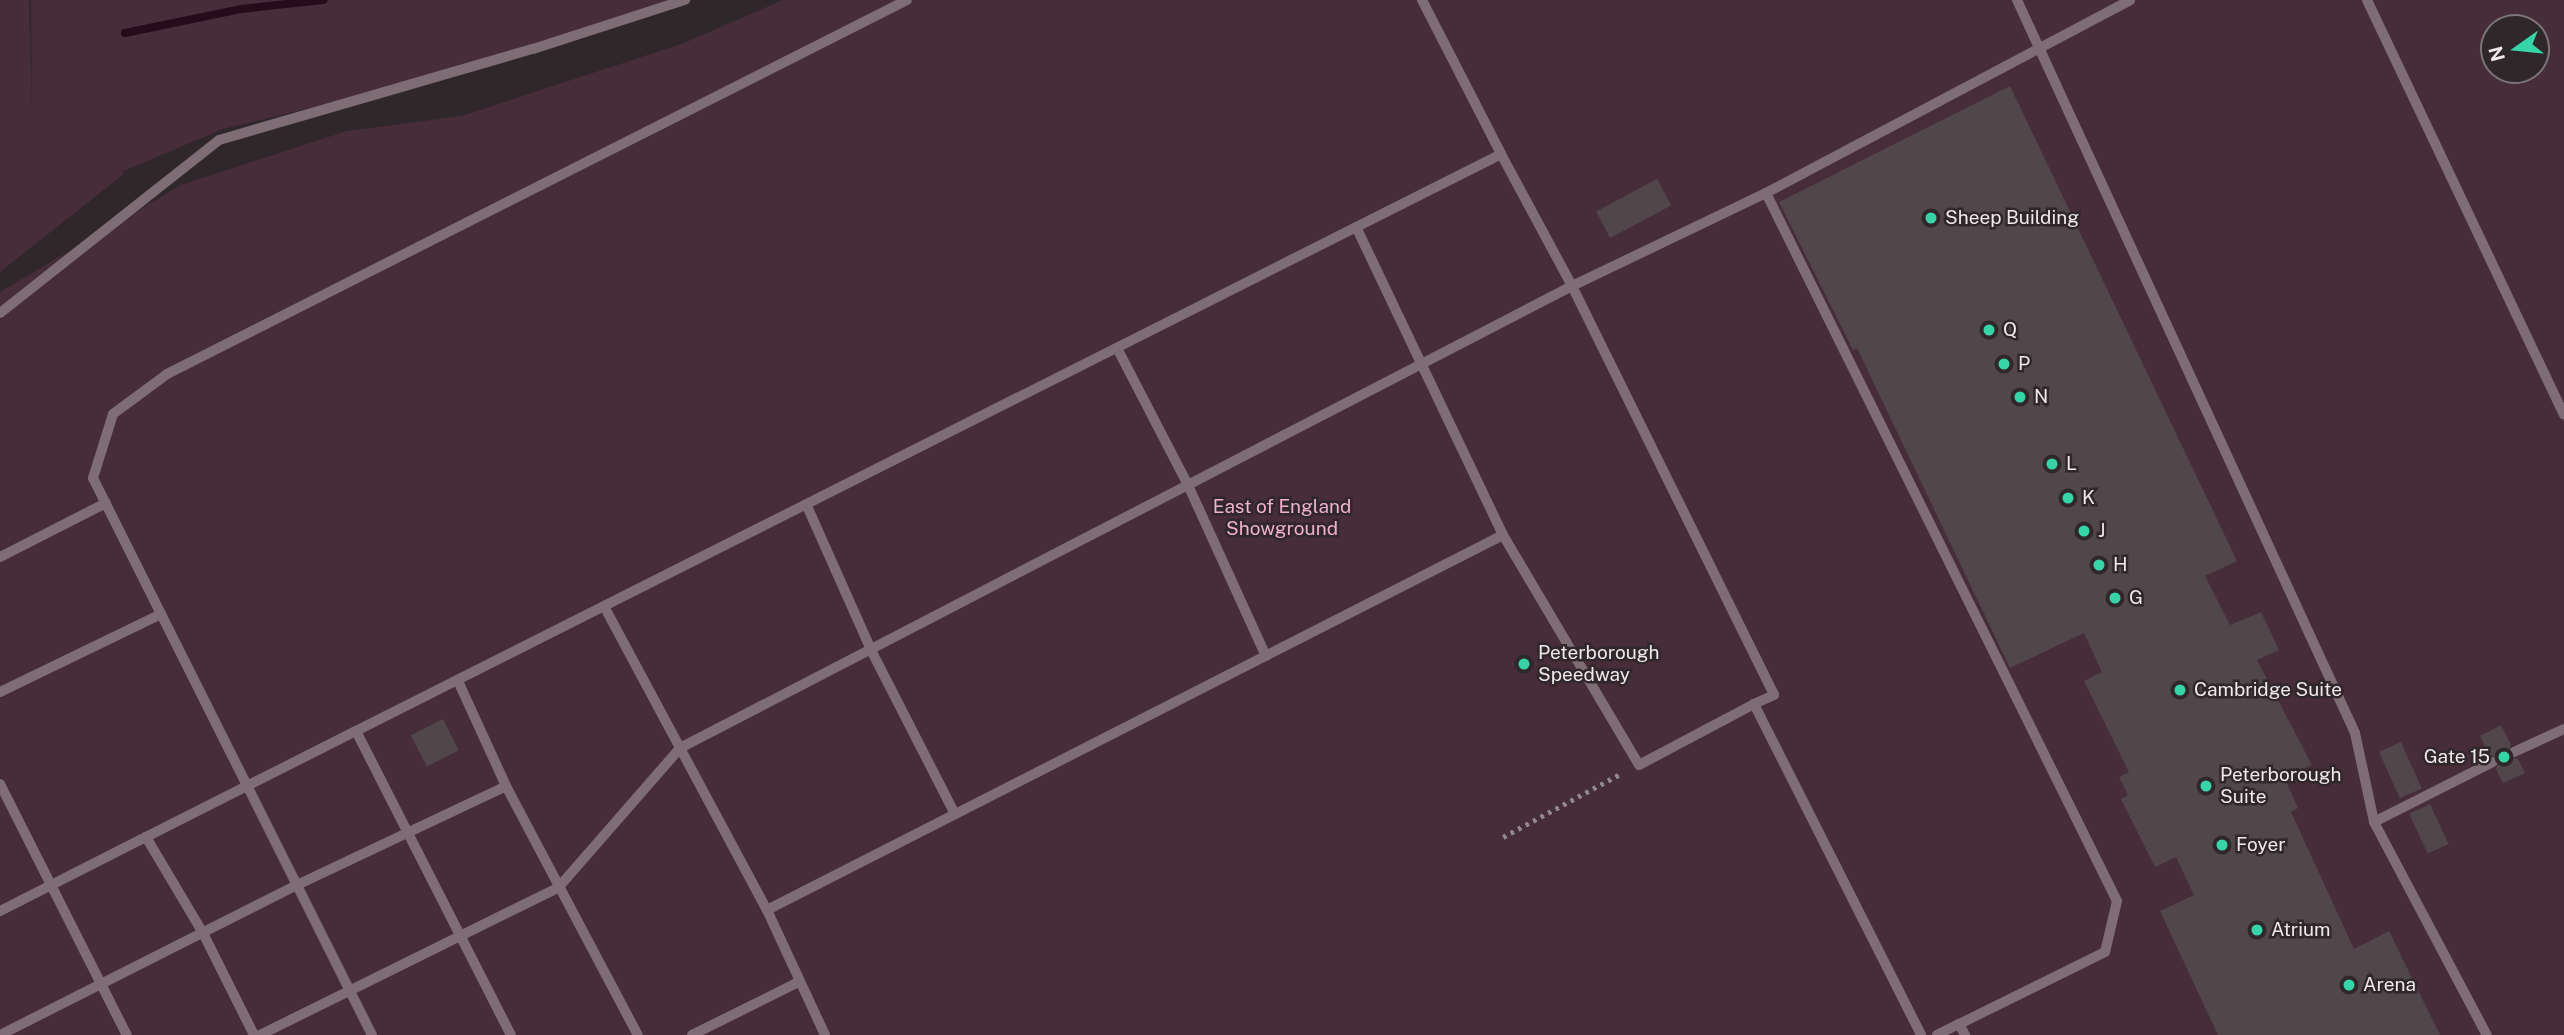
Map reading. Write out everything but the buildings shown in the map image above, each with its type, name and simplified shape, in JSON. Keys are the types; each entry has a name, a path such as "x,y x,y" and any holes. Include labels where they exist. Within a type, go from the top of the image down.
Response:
{"lane":[{"path":"0,313 219,139 533,49 685,0"},
{"path":"372,1035 93,478 113,414 167,374 907,0"},
{"path":"1356,227 1503,535 1639,765 1774,695 1572,286 1422,0"},
{"path":"2017,0 2355,733 2374,822 2487,1035"},
{"path":"260,1035 558,888 680,748 1572,286 1766,193 2130,0"},
{"path":"2367,0 2564,415"},
{"path":"0,911 1501,154"},
{"path":"1766,193 2118,901 2105,952 1937,1035"},
{"path":"1117,348 1188,485 1266,656"},
{"path":"0,557 106,503"},
{"path":"807,506 871,650 955,814"},
{"path":"766,910 1503,535"},
{"path":"605,608 766,910 825,1035"},
{"path":"0,692 161,614"},
{"path":"458,681 506,786 638,1035"},
{"path":"1754,704 1921,1035"},
{"path":"2514,752 2564,729"},
{"path":"356,731 511,1035"},
{"path":"2374,822 2493,762"},
{"path":"0,784 127,1035"},
{"path":"0,1035 297,885 506,786"},
{"path":"146,837 203,933 254,1035"},
{"path":"692,1035 799,982"},
{"path":"1959,1024 1965,1035"}],"path":[{"path":"1503,837 1639,765"}],"green space":[{"path":"0,0 29,0 32,110 31,0 685,0 441,76 223,129 121,172 124,174 0,272"},
{"name":"East of England Showground","path":"783,0 2564,0 2564,1035 0,1035 0,292 181,185 347,131 462,116 684,43"}],"waterway":[{"path":"125,33 241,9 324,0"}],"place":[{"name":"Sheep Building","path":"1931,218"},
{"name":"Q","path":"1989,330"},
{"name":"P","path":"2004,364"},
{"name":"N","path":"2020,397"},
{"name":"L","path":"2052,464"},
{"name":"K","path":"2068,498"},
{"name":"J","path":"2084,531"},
{"name":"H","path":"2099,565"},
{"name":"G","path":"2115,598"},
{"name":"Peterborough Speedway","path":"1524,664"},
{"name":"Cambridge Suite","path":"2180,690"},
{"name":"Gate 15","path":"2504,757"},
{"name":"Peterborough Suite","path":"2206,786"},
{"name":"Foyer","path":"2222,845"},
{"name":"Atrium","path":"2257,930"},
{"name":"Arena","path":"2349,985"}]}
